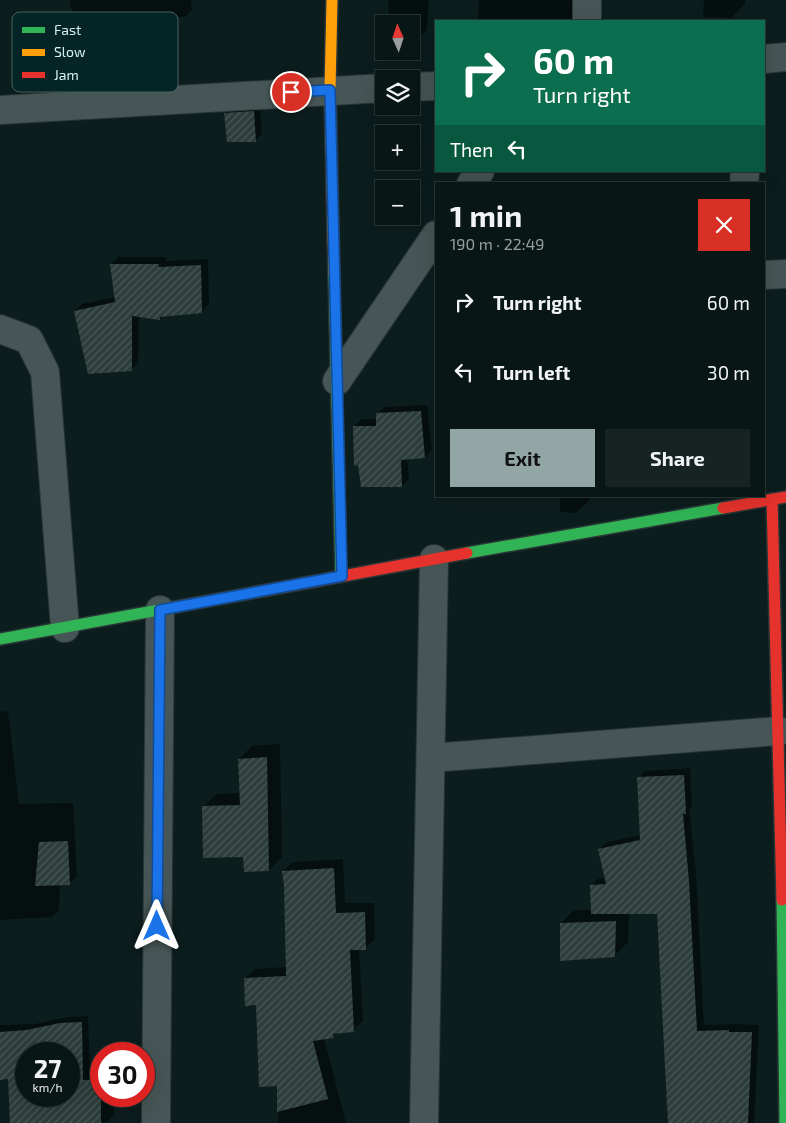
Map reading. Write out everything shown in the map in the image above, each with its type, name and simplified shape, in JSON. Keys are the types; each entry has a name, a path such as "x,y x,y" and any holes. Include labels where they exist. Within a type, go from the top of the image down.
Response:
{"street":[{"path":"332,0 330,90 342,576"},
{"path":"586,20 587,0"},
{"path":"765,59 786,57"},
{"path":"420,87 435,86"},
{"path":"0,110 375,88"},
{"path":"337,381 435,236"},
{"path":"765,275 786,274"},
{"path":"0,329 29,340 45,372 65,628"},
{"path":"0,639 434,559 710,503 786,497"},
{"path":"772,499 779,731 785,1123"},
{"path":"424,1123 434,559"},
{"path":"156,1123 160,610"},
{"path":"430,758 779,731"}],"building":[{"path":"254,111 256,142 227,142 224,113"},
{"path":"110,264 159,264 159,267 201,265 202,313 160,317 160,320 132,316 132,371 88,374 74,311 115,302"},
{"path":"421,411 425,458 401,460 402,487 361,487 358,465 354,466 353,426 376,426 376,413"},
{"path":"267,757 269,871 244,872 243,857 203,858 202,806 240,805 238,759"},
{"path":"684,775 686,814 683,814 689,881 697,1031 729,1030 729,1032 752,1032 748,1123 668,1123 657,914 591,914 590,885 606,884 598,849 640,840 637,777"},
{"path":"68,841 70,885 35,886 39,842"},
{"path":"334,868 336,913 365,912 366,950 350,950 354,1032 333,1034 334,1038 313,1041 328,1099 277,1112 277,1086 259,1087 256,1005 245,1006 244,978 286,976 282,871"},
{"path":"616,921 615,957 560,961 560,923"},
{"path":"82,1022 83,1080 90,1080 90,1107 101,1107 101,1123 10,1123 8,1079 0,1080 0,1032 27,1030 60,1023"}],"traffic: fast":[{"path":"334,274 341,576"},
{"path":"467,553 723,508"},
{"path":"0,639 262,591"},
{"path":"782,900 785,1123"}],"traffic: slow":[{"path":"332,0 330,90 334,274"}],"traffic: jam":[{"path":"723,508 786,497"},
{"path":"772,499 782,900"},
{"path":"262,591 467,553"}],"route":[{"path":"157,926 160,610 342,576 330,90 291,92"}]}
